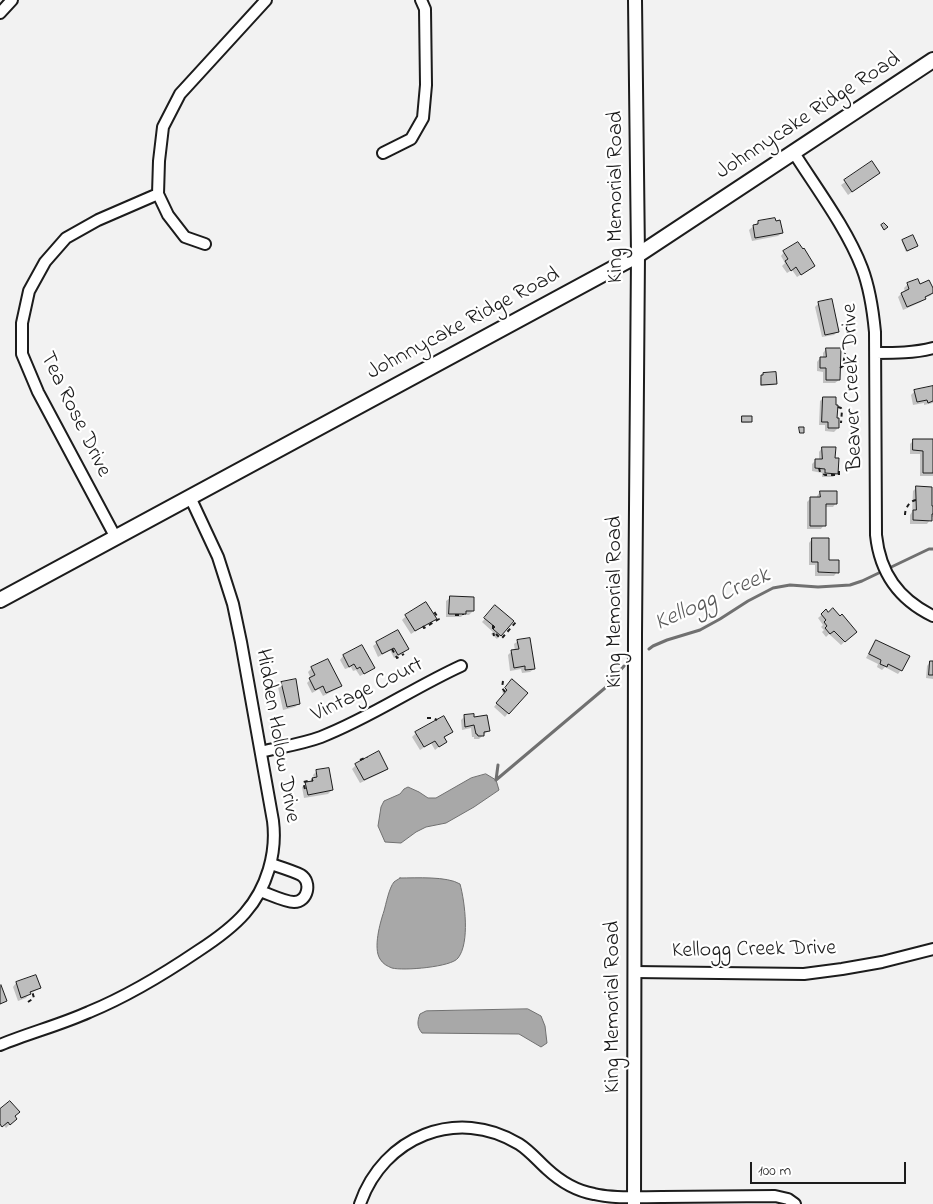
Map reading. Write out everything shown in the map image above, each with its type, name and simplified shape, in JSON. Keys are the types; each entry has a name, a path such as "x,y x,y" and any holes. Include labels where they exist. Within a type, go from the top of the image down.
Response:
{"main road":[{"name":"Johnnycake Ridge Road","path":"0,600 638,255 933,60"}],"street":[{"path":"0,13 12,0"},
{"path":"205,244 185,237 168,215 158,194 163,127 180,94 266,0"},
{"path":"383,153 411,139 423,118 426,85 425,9 421,0"},
{"name":"King Memorial Road","path":"634,1200 638,255 635,0"},
{"name":"Beaver Creek Drive","path":"794,153 844,232 863,269 869,288 874,314 876,353 876,534 881,561 896,588 922,610 933,616"},
{"name":"Tea Rose Drive","path":"116,538 38,392 22,354 22,323 29,291 45,262 66,238 98,220 158,194"},
{"path":"876,353 920,352 933,348"},
{"name":"Hidden Hollow Drive","path":"0,1045 90,1012 137,989 176,966 225,933 246,913 260,891 271,864 274,831 262,752 233,604 218,557 190,497"},
{"name":"Vintage Court","path":"262,752 319,738 346,726 461,666"},
{"path":"260,891 293,902 299,901 307,893 306,882 301,876 271,864"},
{"name":"Kellogg Creek Drive","path":"634,972 804,974 882,962 933,949"},
{"path":"360,1204 366,1189 379,1168 387,1158 400,1148 421,1136 443,1129 459,1128 484,1130 502,1135 525,1148 554,1175 582,1191 600,1196 634,1200 775,1196 788,1199 795,1204"}],"path":[{"path":"840,368 843,366 844,353"},
{"path":"838,407 842,410 841,424"},
{"path":"819,468 821,473 825,475 839,475 839,469"},
{"path":"905,515 906,508 912,501 916,500"},
{"path":"423,626 424,628 439,619 433,610"},
{"path":"455,615 463,614"},
{"path":"493,625 492,629 495,635 502,638 516,622"},
{"path":"392,649 397,658 404,654"},
{"path":"503,681 502,688 505,692"},
{"path":"428,718 437,720"},
{"path":"360,760 367,756 367,758"},
{"path":"305,789 304,782 313,780"},
{"path":"28,1002 34,998 32,991"}],"shaded area":[{"path":"486,774 496,780 499,790 474,807 446,823 426,827 401,843 385,842 378,826 381,807 384,801 400,794 408,787 428,798 436,798 471,778"},
{"path":"400,878 440,879 460,884 465,911 465,933 462,951 454,961 427,968 398,969 387,966 380,959 377,942 381,922 391,888 394,882"},
{"path":"528,1009 541,1016 545,1026 547,1043 541,1047 519,1034 422,1033 418,1024 420,1014 426,1011"}],"building":[{"path":"872,161 880,173 852,192 844,180"},
{"path":"775,218 776,221 780,220 783,233 755,238 753,225 758,224 758,221"},
{"path":"884,223 888,227 884,230 881,225"},
{"path":"913,235 918,246 907,251 902,240"},
{"path":"798,242 815,266 801,275 796,267 791,271 785,261 788,259 783,251"},
{"path":"918,279 920,284 929,280 933,293 925,297 926,299 907,307 901,293 909,289 907,283"},
{"path":"832,299 839,332 825,335 818,302"},
{"path":"826,348 841,348 840,380 826,380 826,368 820,368 820,357 826,357"},
{"path":"776,372 777,384 761,385 761,375 763,373"},
{"path":"933,386 933,401 928,403 927,400 917,402 914,390"},
{"path":"823,397 836,397 839,428 828,428 828,422 822,422"},
{"path":"742,416 752,416 752,422 742,422"},
{"path":"799,427 804,427 804,433 800,433"},
{"path":"913,439 933,439 933,473 923,473 923,451 913,450"},
{"path":"822,447 836,447 835,458 839,458 838,474 825,473 825,469 815,468 815,459 822,459"},
{"path":"916,486 932,487 932,521 913,520 913,510 916,510"},
{"path":"820,491 837,491 837,504 826,504 826,526 810,526 810,497 820,497"},
{"path":"812,538 829,538 829,560 839,560 839,573 818,572 818,562 812,562"},
{"path":"450,596 474,597 474,611 466,611 466,614 449,614"},
{"path":"426,602 437,619 415,631 405,615"},
{"path":"495,605 514,621 501,636 493,629 495,627 484,618"},
{"path":"833,608 840,616 842,614 857,632 845,642 834,631 830,634 825,628 827,626 824,622 826,620 821,614 826,609 828,612"},
{"path":"398,630 409,649 398,655 394,648 382,654 376,642"},
{"path":"530,638 535,669 525,670 525,666 514,668 511,650 519,649 517,640"},
{"path":"876,640 910,656 902,671 888,664 887,667 880,664 881,660 869,654"},
{"path":"362,645 375,668 364,674 360,667 357,669 354,664 349,667 343,655"},
{"path":"328,659 342,686 326,693 323,686 315,690 309,678 315,675 311,667"},
{"path":"930,661 933,661 933,675 929,675"},
{"path":"296,679 300,704 287,707 281,682"},
{"path":"512,679 528,693 509,714 496,703 507,690 505,688"},
{"path":"474,714 474,717 487,715 490,731 484,732 484,736 476,734 474,725 465,727 464,715"},
{"path":"444,716 453,732 444,737 447,742 439,747 435,741 424,747 415,732"},
{"path":"379,751 388,769 364,780 355,764"},
{"path":"329,768 333,790 308,795 305,782 313,781 312,778 317,777 316,770"},
{"path":"36,975 41,988 21,998 16,982"},
{"path":"0,986 7,1001 0,1004"},
{"path":"10,1101 20,1112 15,1116 17,1119 10,1125 8,1122 2,1127 0,1124 0,1109"}],"waterway":[{"name":"Kellogg Creek","path":"649,649 667,640 700,630 773,588 790,585 818,587 850,585 929,549 933,549"},
{"name":"Kellogg Creek","path":"498,765 496,780 605,688 624,666"}]}
